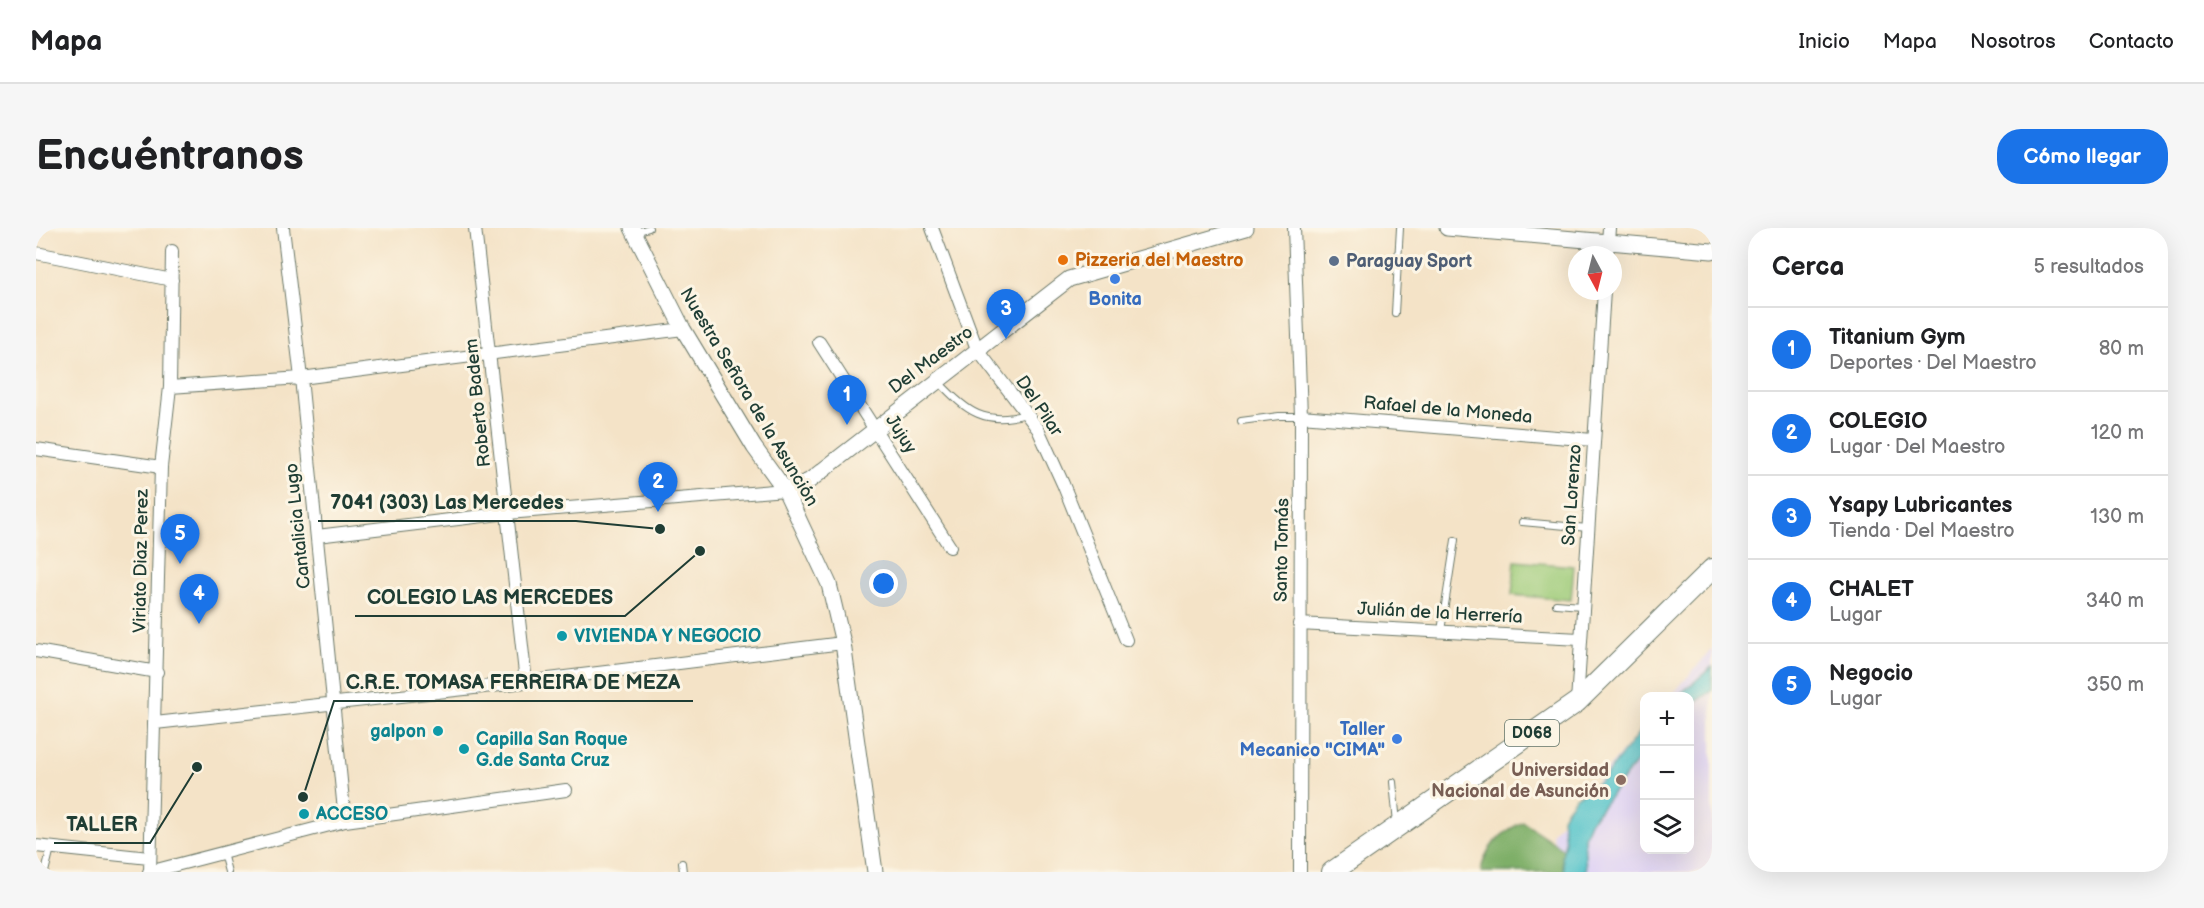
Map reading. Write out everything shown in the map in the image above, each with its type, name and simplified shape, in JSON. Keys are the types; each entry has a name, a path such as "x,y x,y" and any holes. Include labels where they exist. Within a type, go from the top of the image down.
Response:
{"main road":[{"name":"D068","path":"1332,872 1577,702 1712,569"}],"street":[{"name":"Cantalicia Lugo","path":"283,228 301,378 345,821"},
{"name":"Roberto Badem","path":"475,228 491,354 526,682"},
{"name":"Del Pilar","path":"932,228 977,349 1038,429 1063,484 1126,640"},
{"name":"Del Maestro","path":"317,536 508,513 785,490 809,481 875,427 1069,279 1246,228"},
{"name":"Santo Tomás","path":"1294,228 1301,416 1300,872"},
{"path":"1447,228 1712,251"},
{"name":"Nuestra Señora de la Asunción","path":"633,230 683,329 754,447 785,490 829,584 843,644 875,872"},
{"name":"Viriato Diaz Perez","path":"150,872 161,467 170,387 172,251"},
{"path":"36,253 172,280"},
{"name":"San Lorenzo","path":"1577,702 1603,300"},
{"path":"170,387 301,378 683,329"},
{"name":"Jujuy","path":"819,342 950,547"},
{"name":"Rafael de la Moneda","path":"1301,416 1593,440"},
{"path":"36,449 161,467"},
{"name":"Julián de la Herrería","path":"1299,624 1580,639"},
{"path":"155,723 225,713 333,704 843,644"},
{"path":"36,651 157,672"},
{"path":"150,872 345,821 566,790"},
{"path":"36,846 149,858"}],"lane":[{"path":"633,230 649,228"},
{"path":"1395,313 1400,228"},
{"path":"937,380 954,397 989,420 1006,420 1026,414"},
{"path":"1240,421 1301,416"},
{"path":"1522,522 1588,528"},
{"path":"1441,631 1455,540"},
{"path":"1556,604 1582,606"},
{"path":"1393,782 1398,826"},
{"path":"45,872 51,848"},
{"path":"222,853 228,872"},
{"path":"682,864 683,872"}],"shaded area":[{"name":"Universidad Nacional de Asunción","path":"1712,649 1712,872 1570,872 1551,834 1640,732 1640,854 1694,854 1694,692 1674,692"}],"green space":[{"path":"1515,561 1574,566 1571,600 1512,595"},
{"path":"1523,822 1563,849 1564,872 1481,872 1486,855 1495,842"}],"water":[{"path":"1712,667 1712,691 1694,703 1694,692 1683,692"},
{"path":"1640,731 1640,757 1590,822 1584,837 1586,872 1564,872 1562,856 1565,841 1562,818 1575,798 1603,779"}],"place":[{"name":"Pizzeria del Maestro","path":"1063,260"},
{"name":"Paraguay Sport","path":"1334,261"},
{"name":"Bonita","path":"1115,279"},
{"name":"Ysapy Lubricantes","path":"1006,339"},
{"name":"Titanium Gym","path":"847,425"},
{"name":"COLEGIO","path":"658,512"},
{"name":"7041 (303) Las Mercedes","path":"660,529"},
{"name":"COLEGIO LAS MERCEDES","path":"700,551"},
{"name":"Negocio","path":"180,564"},
{"name":"CHALET","path":"199,624"},
{"name":"VIVIENDA Y NEGOCIO","path":"562,636"},
{"name":"galpon","path":"438,731"},
{"name":"Taller Mecanico \"CIMA\"","path":"1397,739"},
{"name":"Capilla San Roque G.de Santa Cruz","path":"464,749"},
{"name":"TALLER","path":"197,767"},
{"name":"Universidad Nacional de Asunción","path":"1621,780"},
{"name":"C.R.E. TOMASA FERREIRA DE MEZA","path":"303,797"},
{"name":"ACCESO","path":"304,814"}]}
